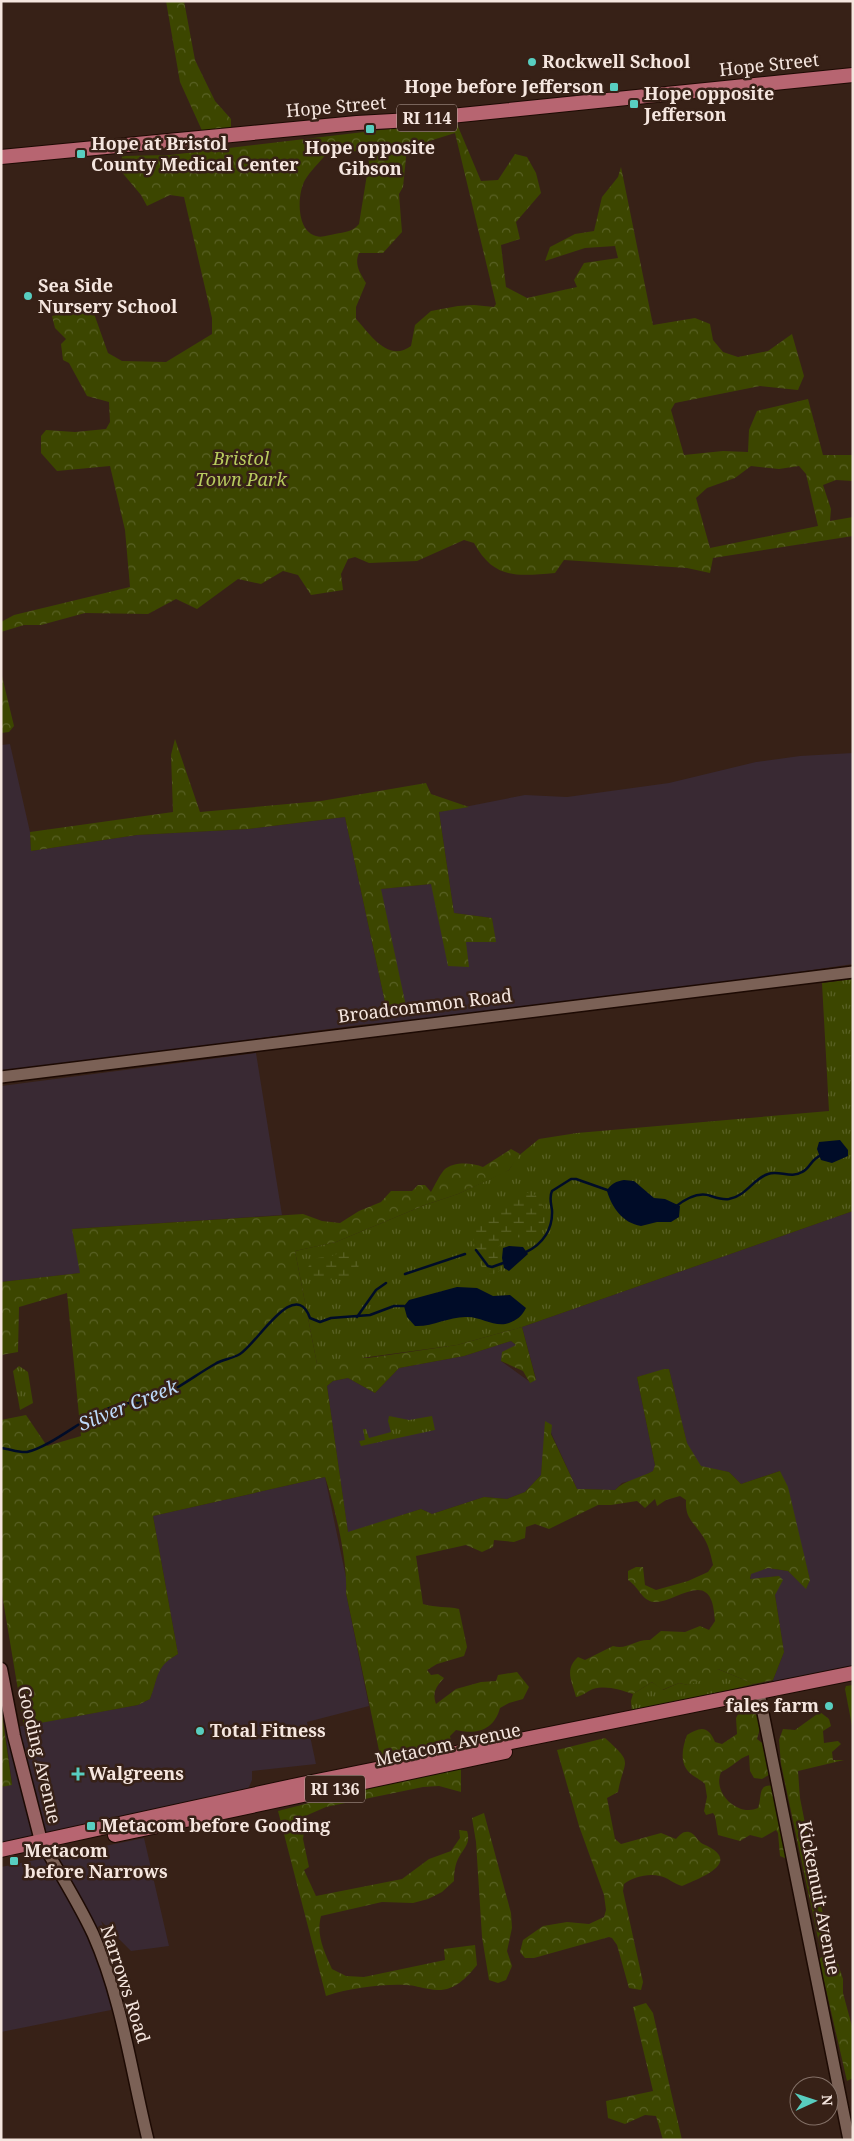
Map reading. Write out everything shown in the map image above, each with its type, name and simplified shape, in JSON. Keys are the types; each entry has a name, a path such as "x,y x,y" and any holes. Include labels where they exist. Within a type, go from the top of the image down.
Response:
{"main road":[{"name":"Hope Street","path":"1,157 357,123 411,120 853,75"},
{"name":"Gooding Avenue","path":"1,1669 14,1736 43,1844"},
{"name":"Metacom Avenue","path":"1,1850 161,1826 451,1765 667,1712 853,1673"},
{"name":"Metacom Avenue","path":"1,1858 43,1844"}],"street":[{"name":"Broadcommon Road","path":"1,1077 853,972"},
{"name":"Kickemuit Avenue","path":"759,1693 849,2140"},
{"name":"Narrows Road","path":"43,1844 71,1891 93,1934 101,1955 127,2043 148,2140"}],"shaded area":[{"path":"10,744 30,832 31,851 137,835 248,829 345,817 388,1016 406,1011 380,889 431,884 466,942 495,942 492,918 454,913 439,812 525,795 567,797 669,783 756,762 800,756 853,753 853,964 684,989 359,1025 1,1073 1,745"},
{"path":"256,1053 282,1215 72,1229 81,1273 1,1282 1,1086"},
{"path":"853,1211 853,1672 775,1688 773,1680 784,1652 775,1595 779,1576 750,1580 751,1573 768,1568 788,1571 806,1588 810,1580 780,1471 741,1484 729,1472 701,1467 687,1444 669,1369 637,1377 655,1465 653,1471 638,1479 622,1483 615,1490 577,1489 546,1422 541,1475 525,1492 507,1499 484,1497 432,1514 421,1509 348,1533 327,1386 333,1381 348,1378 375,1393 399,1368 464,1356 511,1341 516,1345 501,1361 530,1382 536,1379 522,1327"},
{"path":"325,1477 347,1582 346,1593 369,1706 307,1722 316,1764 252,1771 252,1780 249,1787 243,1793 1,1843 1,1787 12,1784 5,1729 138,1705 150,1699 158,1673 165,1662 178,1654 153,1516"},
{"path":"144,1838 169,1946 131,1951 101,1921 121,1973 111,2010 1,2032 1,1867"}],"green space":[{"path":"166,1 184,1 195,60 215,101 231,119 231,130 204,135 180,82"},
{"name":"Bristol Town Park","path":"457,124 481,181 498,180 515,154 527,157 536,173 541,193 516,222 520,239 501,245 506,287 527,298 577,287 574,280 584,263 618,258 615,246 585,248 545,261 550,247 575,234 594,231 602,197 618,177 621,167 653,325 695,318 710,324 713,340 723,352 738,357 768,351 792,334 804,376 798,390 760,386 675,403 671,410 684,455 723,451 748,452 749,430 757,411 808,399 823,455 853,455 853,481 836,480 823,485 831,509 830,521 853,517 853,536 713,558 710,573 687,568 564,560 555,573 530,575 518,575 499,570 490,564 474,543 464,540 417,561 369,563 355,557 348,559 341,574 343,590 311,595 298,575 283,571 261,584 238,579 197,609 176,599 148,614 85,613 41,625 24,625 1,632 1,622 14,615 130,587 125,530 110,466 57,471 41,453 41,436 46,430 75,432 106,429 110,422 109,402 87,396 69,363 63,360 61,344 66,339 55,328 52,316 92,308 108,353 122,361 166,362 212,334 212,318 184,197 170,195 147,206 141,195 120,170 122,156 170,155 406,127","holes":["455,133 496,304 494,307 458,306 431,311 415,325 411,346 395,351 387,349 373,339 356,319 356,307 366,283 357,265 357,261 359,253 383,253 402,232 399,194 403,187 407,148","359,151 366,154 369,162 359,224 354,229 326,236 318,237 309,233 302,220 300,211 302,186 305,180 327,153","751,466 779,469 799,466 806,474 818,526 710,548 696,498 707,488 735,478"]},
{"path":"1,672 14,726 9,732 1,733"},
{"path":"175,739 200,812 321,801 426,783 431,794 469,807 439,812 454,913 492,918 496,942 466,942 469,967 448,966 431,884 381,889 407,1011 388,1016 345,817 248,829 137,835 31,851 30,832 173,812 171,755"},
{"path":"853,979 853,1211 522,1327 457,1345 317,1364 295,1251 336,1242 425,1205 458,1194 509,1170 517,1157 539,1139 577,1133 829,1111 822,983"},
{"path":"511,1149 520,1154 509,1170 504,1173 458,1194 425,1205 336,1242 295,1251 317,1364 346,1358 368,1358 457,1345 522,1327 536,1380 530,1383 523,1371 501,1361 502,1352 516,1345 511,1341 464,1356 399,1368 375,1393 348,1378 333,1381 327,1386 348,1532 421,1509 432,1514 484,1497 507,1499 525,1492 541,1475 545,1421 552,1425 551,1434 577,1489 615,1490 628,1481 653,1471 655,1465 637,1377 669,1369 687,1443 701,1466 729,1472 741,1484 780,1471 788,1487 810,1580 806,1589 788,1571 768,1568 751,1574 750,1579 779,1576 783,1580 775,1595 784,1652 773,1680 754,1684 718,1669 712,1677 688,1685 679,1683 662,1690 652,1682 633,1694 603,1688 593,1689 576,1697 570,1671 571,1666 578,1657 585,1660 613,1646 623,1647 640,1641 650,1640 661,1631 685,1632 700,1626 709,1630 715,1621 712,1602 708,1594 702,1590 686,1592 669,1599 654,1602 646,1599 628,1580 628,1571 636,1567 643,1567 645,1585 656,1590 688,1581 708,1572 713,1565 708,1545 688,1516 686,1500 680,1496 666,1500 657,1506 655,1499 645,1508 637,1501 598,1505 549,1529 535,1524 526,1527 525,1538 514,1542 494,1540 493,1547 482,1552 466,1545 416,1556 423,1604 459,1609 467,1647 464,1656 437,1664 427,1670 431,1675 438,1674 444,1678 434,1696 436,1704 456,1689 481,1682 496,1681 498,1675 517,1672 529,1687 523,1699 500,1708 494,1721 484,1729 471,1732 456,1730 450,1736 452,1747 381,1760 346,1593 345,1566 340,1535 325,1477 153,1516 178,1654 161,1668 150,1699 138,1705 24,1726 1,1588 1,1420 26,1415 47,1446 81,1436 67,1293 19,1307 18,1352 1,1355 1,1282 80,1273 72,1229 303,1214 322,1221 340,1223 359,1211 381,1202 391,1191 412,1191 418,1185 425,1185 431,1192 442,1172 448,1167 463,1164 483,1167"},
{"path":"524,1192 536,1195 542,1204 545,1216 542,1231 532,1236 511,1238 501,1242 497,1250 499,1271 492,1274 486,1272 478,1259 473,1228 481,1220 493,1216 516,1196"},
{"path":"349,1248 357,1258 358,1270 355,1273 320,1284 312,1281 308,1270 313,1260 333,1256"},
{"path":"19,1366 28,1372 33,1403 20,1410 13,1371"},
{"path":"389,1416 409,1420 432,1416 435,1430 361,1446 359,1441 365,1440 363,1429 366,1429 369,1438 391,1432 388,1421"},
{"path":"718,1669 754,1684 632,1713 631,1701 633,1694 652,1682 663,1690 679,1683 688,1685"},
{"path":"853,1685 853,1731 845,1689 846,1686"},
{"path":"744,1704 751,1705 760,1711 761,1721 757,1739 769,1748 777,1770 762,1779 754,1778 750,1771 749,1755 721,1772 720,1788 723,1795 735,1806 750,1810 758,1808 763,1788 771,1785 778,1786 787,1859 780,1856 778,1833 776,1830 762,1838 750,1835 740,1841 718,1835 715,1816 713,1813 706,1815 704,1811 707,1797 705,1784 687,1770 683,1761 685,1740 687,1735 692,1732 700,1729 706,1730 715,1742 722,1744 737,1734 736,1718"},
{"path":"1,1706 12,1785 1,1787"},
{"path":"820,1712 829,1719 831,1726 823,1731 824,1743 838,1741 841,1744 832,1752 833,1760 844,1760 798,1771 800,1798 827,1935 825,1947 820,1948 781,1764 779,1740 783,1729 795,1730"},
{"path":"605,1738 621,1753 625,1762 618,1792 607,1798 615,1839 621,1844 661,1833 676,1839 683,1833 689,1832 701,1843 715,1851 720,1857 720,1863 715,1869 699,1879 682,1886 655,1875 646,1875 624,1884 623,1891 643,1982 641,1990 629,1988 617,1945 609,1937 534,1958 525,1958 520,1952 523,1940 543,1926 567,1922 589,1924 604,1917 606,1910 604,1895 579,1826 557,1750"},
{"path":"461,1764 461,1792 439,1786 423,1787 326,1807 303,1817 305,1823 303,1839 309,1867 304,1870 316,1896 402,1879 429,1859 451,1851 460,1838 459,1830 467,1831 468,1842 459,1857 454,1881 442,1892 428,1899 413,1903 382,1902 321,1916 319,1930 326,1956 332,1969 346,1976 364,1977 445,1960 444,1949 475,1945 477,1965 462,1981 444,1990 426,1989 409,1985 386,1985 355,1989 326,1996 278,1811"},
{"path":"484,1813 511,1913 512,1928 507,1951 512,1966 506,1980 498,1983 489,1980 482,1937 476,1842 472,1818"},
{"path":"825,1955 832,1955 837,1961 843,1979 843,1993 853,2030 853,2078 847,2081 819,1959"},
{"path":"646,2003 653,2013 682,2140 663,2140 656,2116 645,2115 625,2124 608,2118 606,2101 653,2091 633,2007"}],"water":[{"path":"840,1140 848,1150 848,1156 832,1163 821,1160 817,1149 819,1142"},
{"path":"624,1180 634,1181 654,1198 665,1199 680,1206 679,1217 671,1222 657,1222 641,1226 629,1222 615,1209 607,1191 614,1183"},
{"path":"509,1246 523,1247 528,1254 509,1271 504,1268 502,1258 503,1248"},
{"path":"457,1287 477,1288 493,1296 510,1295 526,1308 517,1319 504,1324 473,1317 461,1317 428,1325 415,1326 407,1317 404,1306 409,1300"}],"waterway":[{"path":"675,1207 687,1199 701,1194 724,1199 735,1197 763,1176 772,1173 798,1174 822,1155"},
{"path":"526,1252 537,1245 549,1230 552,1217 550,1198 552,1191 571,1179 610,1191"},
{"path":"476,1250 488,1266 492,1267 506,1262"},
{"path":"405,1274 465,1254"},
{"path":"357,1317 376,1290 386,1283"},
{"name":"Silver Creek","path":"1,1448 24,1452 35,1450 53,1441 90,1417 116,1405 145,1402 164,1395 218,1362 240,1354 276,1316 295,1304 303,1307 310,1318 320,1322 331,1318 370,1315 394,1306 404,1306"}],"place":[{"name":"Rockwell School","path":"532,62"},
{"name":"Hope before Jefferson","path":"614,87"},
{"name":"Hope opposite Jefferson","path":"634,104"},
{"name":"Hope opposite Gibson","path":"370,129"},
{"name":"Hope at Bristol County Medical Center","path":"81,154"},
{"name":"Sea Side Nursery School","path":"28,296"},
{"name":"fales farm","path":"829,1706"},
{"name":"Total Fitness","path":"200,1731"},
{"name":"Walgreens","path":"78,1774"},
{"name":"Metacom before Gooding","path":"91,1826"},
{"name":"Metacom before Narrows","path":"14,1861"}]}
